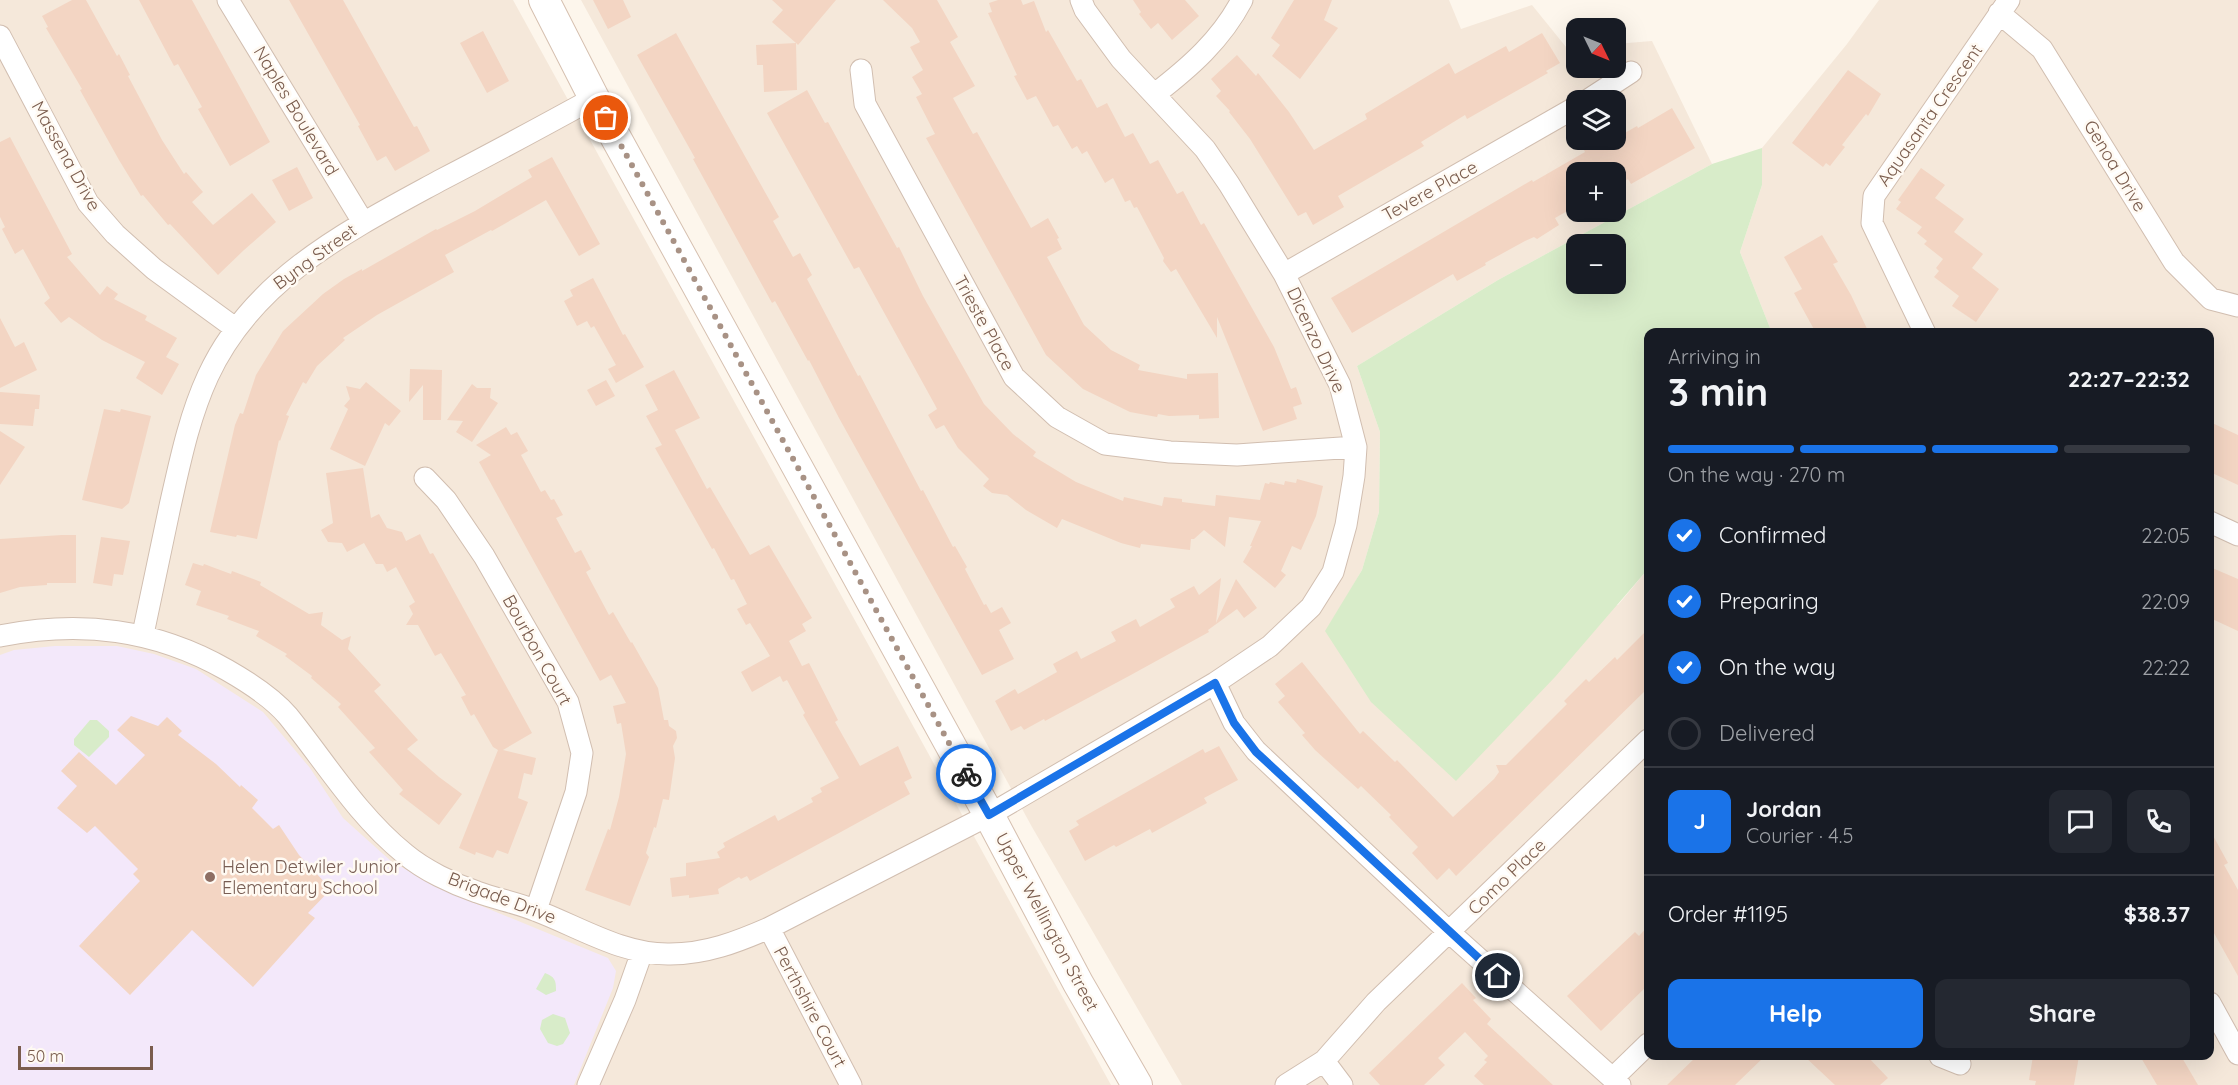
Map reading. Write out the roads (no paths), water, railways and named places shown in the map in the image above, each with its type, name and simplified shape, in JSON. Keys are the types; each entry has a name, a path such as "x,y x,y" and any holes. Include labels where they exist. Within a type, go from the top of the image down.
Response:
{"main road":[{"name":"Upper Wellington Street","path":"543,0 594,98 989,815 1078,983 1137,1085"}],"street":[{"name":"Naples Boulevard","path":"228,0 363,222"},
{"name":"Dicenzo Drive","path":"989,815 1215,683 1270,646 1311,607 1334,572 1347,525 1354,476 1356,447 1340,385 1284,273 1205,149 1121,59 1085,10 1081,0"},
{"path":"1155,94 1192,65 1217,39 1242,0"},
{"name":"Genoa Drive","path":"2004,7 2042,49 2174,262 2211,299 2238,306"},
{"name":"Aquasanta Crescent","path":"1923,328 1872,223 1874,196 2004,7"},
{"name":"Massena Drive","path":"0,36 88,203 115,234 154,269 235,328"},
{"name":"Trieste Place","path":"861,70 865,104 1014,377 1057,417 1105,444 1170,452 1237,455 1356,447"},
{"path":"1603,90 1630,72"},
{"name":"Byng Street","path":"142,634 190,420 208,375 235,328 261,298 287,274 363,222 594,98"},
{"name":"Tevere Place","path":"1284,273 1566,113"},
{"name":"Bourbon Court","path":"425,478 446,500 484,555 568,702 582,753 576,792 536,910"},
{"path":"2214,524 2238,535"},
{"name":"Brigade Drive","path":"0,636 36,629 73,627 142,634 203,656 248,682 286,714 341,787 406,854 475,892 536,910 616,944 642,952 669,954 704,951 735,944 989,815"},
{"path":"1215,683 1234,723 1256,752 1449,932 1617,1081 1644,1049"},
{"name":"Como Place","path":"1286,1085 1324,1061 1376,1002 1644,744"},
{"name":"Perthshire Court","path":"769,928 851,1085"},
{"path":"588,1085 625,1000 642,952"},
{"path":"2214,1010 2238,1054"},
{"path":"1950,1060 1960,1064"},
{"path":"1324,1061 1342,1085"}],"place":[{"name":"Helen Detwiler Junior Elementary School","path":"210,877"}]}
